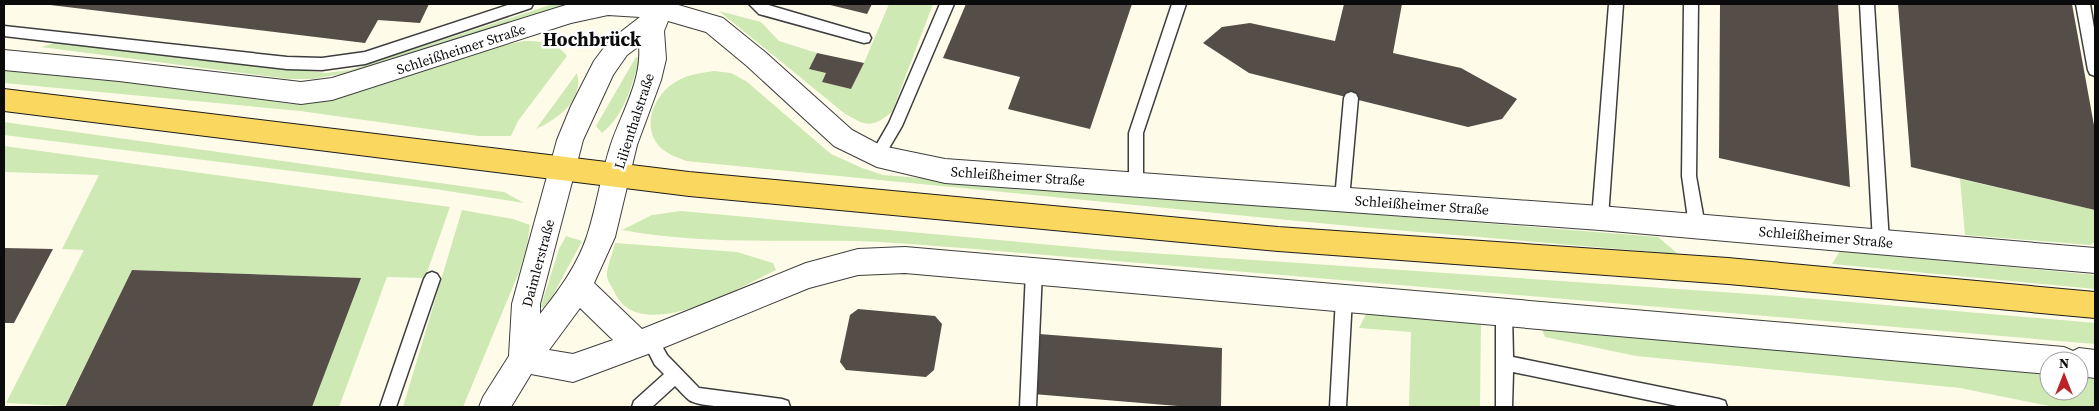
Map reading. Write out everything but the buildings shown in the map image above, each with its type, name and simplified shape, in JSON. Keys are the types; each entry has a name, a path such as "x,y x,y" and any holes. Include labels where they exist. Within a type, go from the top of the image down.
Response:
{"main road":[{"path":"4,100 699,185 1278,239 1728,271 2095,305"}],"street":[{"name":"Schleißheimer Straße","path":"4,60 119,71 301,93 332,89 571,13 608,5 661,6 714,25 843,138 877,156 945,171 1600,218 2095,260"},
{"path":"562,168 584,106 603,68 618,48 644,29 661,6"},
{"name":"Lilienthalstraße","path":"616,175 624,145 654,59 651,31 661,6"},
{"name":"Daimlerstraße","path":"524,359 526,304 550,220 562,168"},
{"name":"Daimlerstraße","path":"494,407 524,359 578,287 601,237 616,175"},
{"path":"524,359 573,368 644,342 806,276 858,262 905,260 2039,359"},
{"path":"578,287 644,342"}],"lane":[{"path":"4,31 277,62 322,64 365,58 526,4"},
{"path":"756,4 764,10 864,38"},
{"path":"877,156 895,126 947,4"},
{"path":"1136,184 1136,133 1179,4"},
{"path":"1600,218 1616,4"},
{"path":"1691,4 1689,176 1697,226"},
{"path":"1867,4 1881,242"},
{"path":"2082,4 2095,70"},
{"path":"1342,199 1351,98"},
{"path":"1028,407 1034,271"},
{"path":"388,407 432,279"},
{"path":"1338,407 1344,298"},
{"path":"1504,312 1504,407"},
{"path":"644,342 695,396 782,407"},
{"path":"1505,363 1719,407"},
{"path":"640,407 675,374"}],"green space":[{"path":"553,4 567,4 341,74 313,79 289,79 41,47 55,43 326,73 350,70"},
{"path":"889,4 933,4 892,112 879,121 868,124 844,113 719,11 761,22 779,41 817,53 809,69 826,73 822,82 851,89"},
{"path":"524,41 548,43 563,51 567,56 518,121 511,136 478,136 300,111 4,83 4,67 209,91 290,104 344,96 503,45"},
{"path":"636,57 640,59 622,109 610,126 602,133 596,126"},
{"path":"714,71 731,73 746,81 831,154 883,175 1658,237 1678,254 1360,227 686,161 673,156 662,149 655,141 651,131 652,112 656,103 662,94 677,81 691,75"},
{"path":"577,73 578,83 573,100 560,114 536,129"},
{"path":"4,122 504,192 524,203 435,189 4,135"},
{"path":"4,146 450,207 425,278 387,277 339,407 312,407 360,278 132,270 65,406 6,403 84,250 62,249 99,175 4,172"},
{"path":"1960,179 2095,210 2095,242 2090,245 1965,235"},
{"path":"462,210 513,219 530,225 527,246 519,272 463,407 403,407"},
{"path":"681,211 1107,250 1781,296 2095,323 2095,344 930,245 854,241 709,239 622,230 652,215"},
{"path":"566,236 582,241 545,310 541,306 559,249"},
{"path":"615,243 737,252 773,263 776,270 715,299 690,308 666,314 644,314 626,307 608,281 608,269"},
{"path":"1840,251 2095,275 2095,289 1832,264"},
{"path":"1367,312 1481,322 1480,407 1409,407 1411,332 1359,328"},
{"path":"1541,327 2039,374 2039,401 2089,401 2089,379 2095,379 2095,407 2054,407 1960,388 1636,356 1545,337"}],"district":[{"name":"Hochbrück","path":"592,39"}]}
